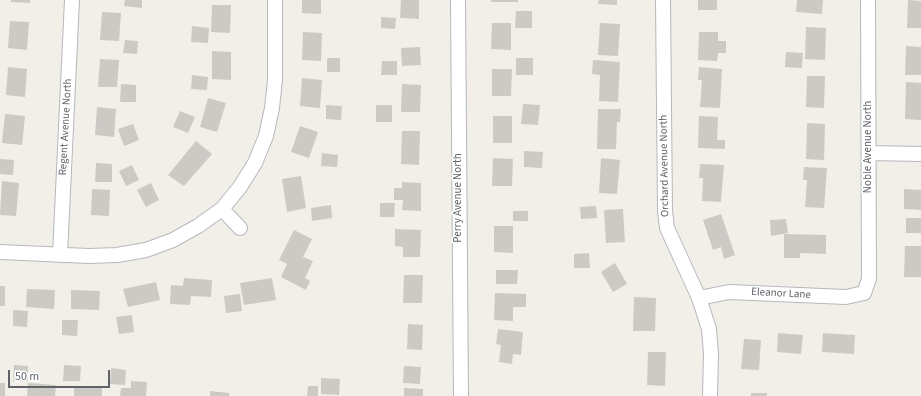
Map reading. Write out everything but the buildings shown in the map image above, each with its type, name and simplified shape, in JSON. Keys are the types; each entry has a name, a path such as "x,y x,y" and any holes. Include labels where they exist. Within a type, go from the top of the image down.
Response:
{"street":[{"name":"Regent Avenue North","path":"60,255 72,0"},
{"path":"0,252 89,256 117,255 146,250 173,240 198,226 222,209 240,187 255,163 266,136 272,108 275,80 275,0"},
{"name":"Perry Avenue North","path":"458,0 461,396"},
{"name":"Orchard Avenue North","path":"663,0 664,211 667,228 698,298 709,329 711,354 710,396"},
{"name":"Noble Avenue North","path":"864,293 869,279 870,153 868,0"},
{"path":"870,153 921,154"},
{"path":"222,209 240,228"},
{"name":"Eleanor Lane","path":"698,298 729,292 846,297 864,293"}]}
